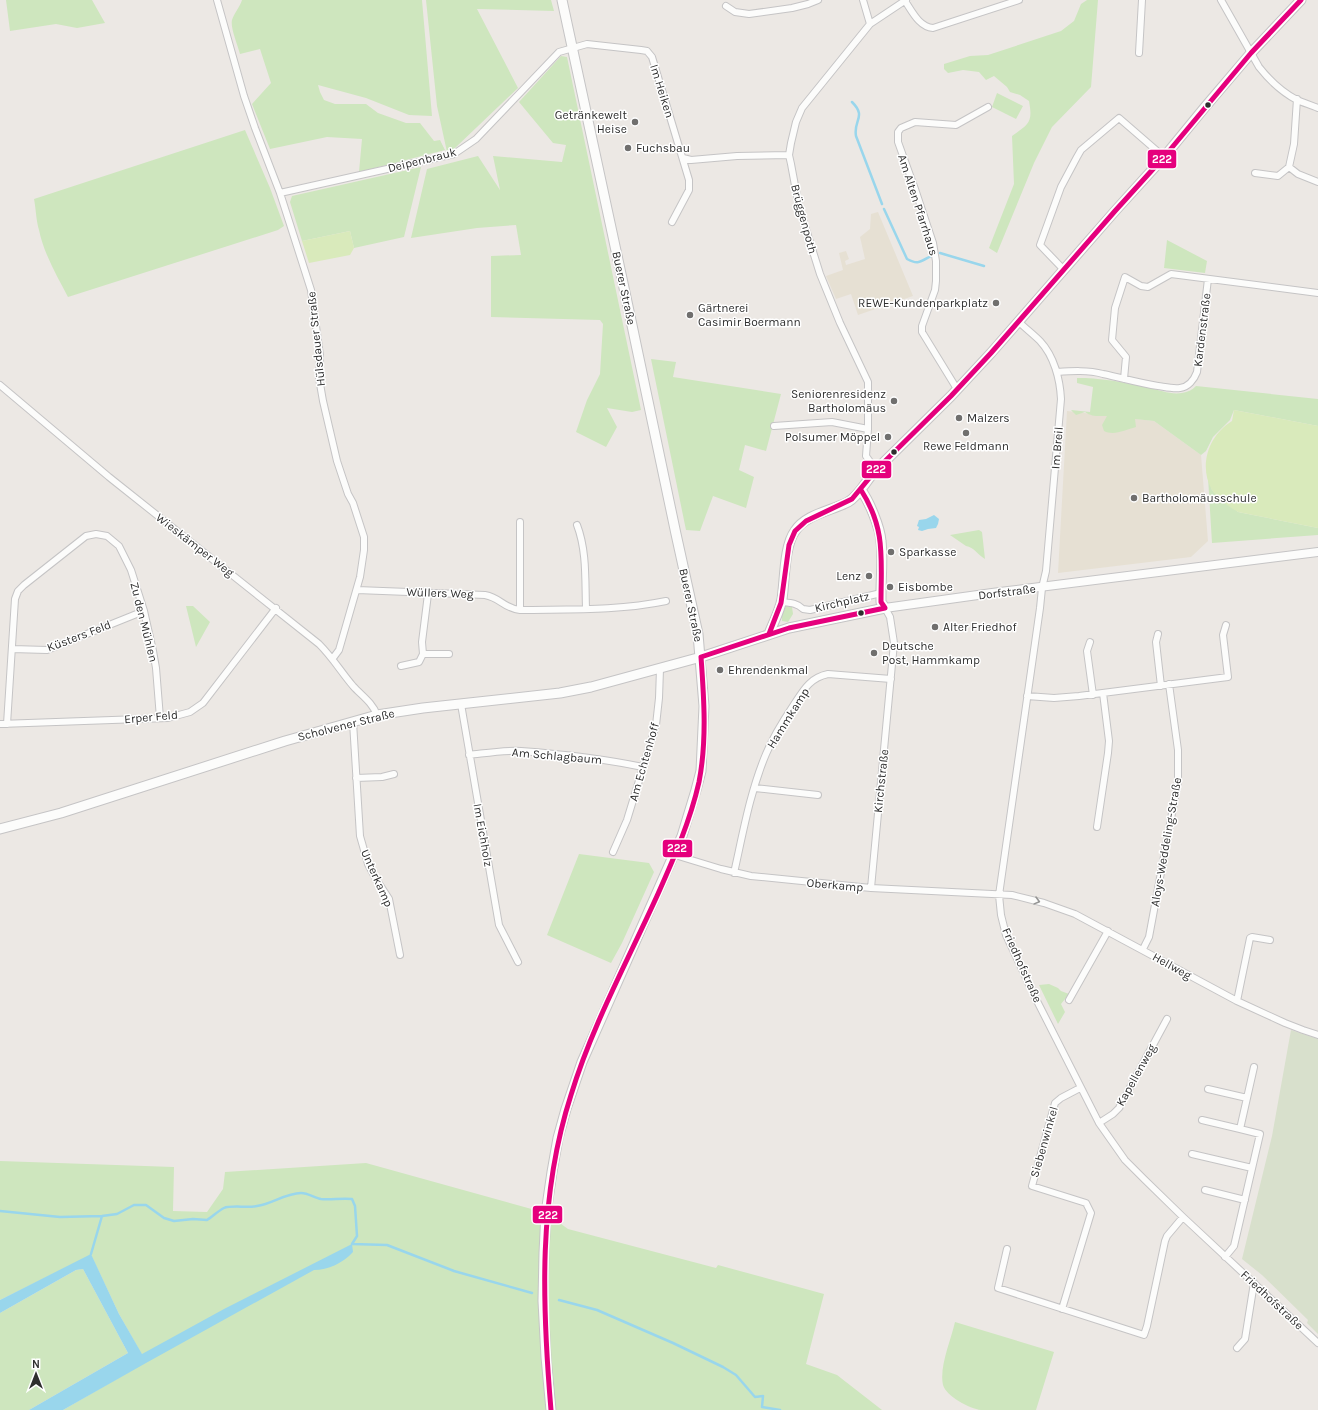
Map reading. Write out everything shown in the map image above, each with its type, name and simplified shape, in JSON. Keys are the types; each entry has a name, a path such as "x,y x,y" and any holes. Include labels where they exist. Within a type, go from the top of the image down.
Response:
{"main road":[{"name":"Buerer Straße","path":"551,1410 544,1317 544,1253 546,1213 558,1138 582,1062 674,855 688,818 701,771 704,706 701,657 697,626 562,0"},
{"path":"769,634 782,602 789,544 795,530 803,522 849,502 857,495 876,470 957,389 1019,322 1164,157 1205,106 1251,53 1300,0"},
{"name":"Kirchstraße","path":"860,490 866,496 880,533 881,602 885,608"},
{"name":"Dorfstraße","path":"701,657 789,628 885,608"},
{"name":"Scholvener Straße","path":"0,829 68,810 285,741 377,715 423,708 560,693 591,687 701,657"}],"street":[{"name":"Hülsdauer Straße","path":"217,0 250,116 280,193 311,290 320,355 319,378 323,401 337,461 364,536 364,550 360,577 339,650 333,658"},
{"path":"726,6 735,12 749,14 792,8 818,0"},
{"path":"863,0 870,24"},
{"path":"905,0 922,24 933,28 1019,0"},
{"name":"Brüggenpoth","path":"876,470 866,456 868,429 868,382 843,330 820,274 799,207 789,155 796,122 802,108 870,24 905,0"},
{"path":"1139,53 1142,0"},
{"path":"1221,0 1259,67 1272,82 1283,91 1297,99 1318,108"},
{"name":"Im Heiken","path":"573,47 587,44 641,50 647,51 652,57 689,180 689,190 672,222"},
{"name":"Deipenbrauk","path":"280,193 454,154 476,139 554,56 559,52 573,47"},
{"path":"1254,172 1278,176 1289,167 1294,144 1297,99"},
{"name":"Am Alten Pfarrhaus","path":"957,389 922,332 922,326 936,281 936,261 915,189 898,142 898,132 901,128 915,122 956,125 988,107"},
{"path":"1064,270 1040,245 1062,187 1081,150 1119,118 1164,157"},
{"path":"683,158 691,160 736,156 789,155"},
{"path":"1289,167 1298,174 1318,182"},
{"name":"Kardenstraße","path":"1124,379 1126,357 1112,340 1115,308 1125,277 1141,286 1148,287 1171,274 1318,293"},
{"name":"Kardenstraße","path":"1057,372 1086,371 1102,373 1169,388 1179,388 1188,385 1195,378 1198,366 1208,279"},
{"name":"Im Breil","path":"1019,322 1040,342 1049,354 1057,372 1061,392 1061,407 1046,571 1042,588"},
{"name":"Wieskämper Weg","path":"0,385 125,489 320,644 333,658 353,686 374,707 377,715"},
{"path":"774,426 832,422 868,429"},
{"path":"520,522 520,610"},
{"path":"577,525 581,535 583,550 586,608"},
{"name":"Zu den Mühlen","path":"3,724 18,591 86,536 96,534 107,536 119,546 130,570 144,611 156,668 160,718"},
{"name":"Dorfstraße","path":"885,608 1318,552"},
{"name":"Friedhofstraße","path":"1042,588 999,895 1001,915 1006,935 1080,1088 1099,1123 1125,1160 1183,1217 1318,1343"},
{"name":"Wüllers Weg","path":"356,590 428,594 485,595 497,599 510,609 520,610 626,607 666,601"},
{"name":"Kirchplatz","path":"782,602 800,605 803,610 810,610 881,593"},
{"path":"401,666 419,662 423,654 422,642 428,594"},
{"name":"Erper Feld","path":"3,724 160,718 179,716 190,712 203,703 276,608"},
{"name":"Kirchstraße","path":"871,888 894,643 890,617 885,608"},
{"name":"Küsters Feld","path":"12,649 47,650 144,611"},
{"path":"1027,696 1054,698 1228,677 1223,635 1226,625"},
{"path":"1158,634 1156,642 1162,686"},
{"path":"1090,642 1088,651 1093,694"},
{"path":"423,654 449,654"},
{"name":"Am Echtenhoff","path":"613,852 627,820 656,725 660,669"},
{"name":"Hammkamp","path":"734,873 755,788 766,754 773,738 810,683 819,676 828,674 891,679"},
{"name":"Aloys-Weddeling-Straße","path":"1143,949 1149,937 1178,781 1178,750 1169,684"},
{"path":"1097,827 1109,741 1103,693"},
{"name":"Im Eichholz","path":"461,704 499,925 518,962"},
{"name":"Unterkamp","path":"353,722 360,836 368,864 376,879 390,899 400,954"},
{"name":"Am Schlagbaum","path":"470,755 521,751 613,761 643,767"},
{"path":"356,778 382,777 394,774"},
{"path":"755,788 818,795"},
{"name":"Oberkamp","path":"674,855 734,873 801,882 871,888 999,895"},
{"name":"Hellweg","path":"999,895 1012,895 1075,914 1143,949 1237,1001 1285,1023 1318,1035"},
{"path":"1069,1000 1108,931"},
{"path":"1237,1001 1250,938 1270,940"},
{"name":"Kapellenweg","path":"1099,1123 1119,1108 1167,1019"},
{"path":"1240,1129 1254,1067"},
{"name":"Siebenwinkel","path":"1062,1309 1091,1213 1086,1202 1032,1186 1055,1102 1080,1088"},
{"path":"1208,1089 1247,1098"},
{"path":"1202,1120 1260,1134 1234,1246 1226,1257"},
{"path":"1192,1154 1252,1168"},
{"path":"1205,1190 1244,1200"},
{"path":"1006,1249 998,1288 1144,1335 1165,1241 1167,1236 1183,1217"},
{"path":"1237,1348 1245,1339 1254,1283"}],"shaded area":[{"path":"878,212 913,296 858,315 851,294 836,299 826,276 843,270 839,253 846,251 849,259 845,261 846,265 865,259 860,237 870,229 871,214"},
{"name":"Bartholomäusschule","path":"1067,411 1154,421 1201,455 1208,541 1191,557 1058,573"}],"green space":[{"path":"6,0 92,0 105,23 77,28 56,24 10,31"},
{"path":"242,0 422,0 432,116 409,115 366,98 318,85 324,100 335,104 366,104 378,113 406,123 420,123 434,141 440,140 445,150 359,172 362,139 327,137 270,149 252,104 271,83 260,49 240,54 232,27 233,17"},
{"path":"426,0 551,0 554,11 477,9 518,88 455,148 447,152 437,106"},
{"path":"1087,0 1098,0 1091,87 1052,127 1034,163 997,253 989,248 1014,184 1012,136 1022,129 1030,119 1029,101 1020,95 1010,92 1007,87 994,76 986,80 979,72 963,70 948,73 944,69 944,64 970,56 988,55 1061,31 1074,21 1081,4"},
{"path":"561,56 567,57 641,410 632,412 607,408 617,427 606,447 576,432 587,400 600,374 603,324 600,320 491,317 491,256 521,255 516,225 477,228 411,238 427,169 478,156 500,190 493,156 562,162 566,145 553,143 519,102"},
{"path":"997,93 1023,106 1016,119 992,107"},
{"path":"245,130 270,188 284,226 278,230 68,297 44,248 38,226 34,199"},
{"path":"421,167 404,237 354,248 350,231 302,241 290,202 292,196"},
{"path":"350,231 354,248 350,255 309,263 302,241"},
{"path":"1167,240 1207,261 1205,273 1164,268"},
{"path":"651,359 676,362 673,377 781,394 766,451 745,445 739,470 754,477 746,508 713,496 700,531 686,530"},
{"path":"1077,378 1094,378 1174,393 1186,392 1196,386 1318,399 1318,426 1234,410 1230,420 1213,437 1206,451 1201,455 1154,421 1135,419 1136,427 1112,433 1104,431 1102,425 1107,416 1098,416 1085,412 1076,415 1071,410 1090,412 1093,387 1077,383"},
{"path":"1234,410 1318,426 1318,528 1238,512 1217,497 1212,490 1206,471 1208,451 1217,434 1232,421"},
{"path":"1208,477 1212,490 1238,512 1318,528 1318,535 1212,543"},
{"path":"979,530 982,532 985,559 950,535"},
{"path":"186,606 193,606 210,622 196,647"},
{"path":"786,606 792,607 793,614 788,622 782,621 782,615"},
{"path":"579,854 649,863 654,872 622,943 611,963 547,935"},
{"path":"1049,984 1069,994 1061,1004 1065,1012 1058,1024 1039,985"},
{"path":"1291,1030 1318,1039 1318,1334 1307,1323 1308,1320 1262,1275 1242,1259 1272,1136"},
{"path":"0,1161 174,1167 173,1211 207,1212 223,1189 225,1172 366,1163 546,1213 568,1229 716,1268 718,1265 824,1294 806,1364 837,1375 882,1410 63,1410 146,1362 119,1314 91,1255 0,1300"},
{"path":"83,1269 128,1353 29,1410 0,1410 0,1313 76,1270"},
{"path":"955,1322 1054,1352 1036,1410 976,1409 965,1405 953,1397 945,1389 942,1378 944,1362"}],"water":[{"path":"934,515 939,519 936,528 922,531 918,530 919,527 917,526 919,520 926,519"},
{"path":"352,1244 353,1252 340,1263 325,1269 314,1270 63,1410 29,1410 128,1353 83,1269 76,1270 0,1313 0,1300 91,1254 119,1314 142,1354 224,1309"}],"waterway":[{"path":"852,102 859,111 856,136 882,204"},
{"path":"884,209 907,259 914,262 919,262 931,256"},
{"path":"940,253 984,266"},
{"path":"0,1211 60,1217 102,1216 117,1214 134,1205 146,1205 164,1218 174,1221 193,1219 207,1220 227,1207 249,1207 263,1205 295,1193 304,1193 321,1199 352,1199 355,1206 357,1236 352,1244 387,1245 454,1271 532,1293"},
{"path":"91,1254 102,1216"},
{"path":"559,1300 597,1310 673,1343 723,1367 736,1375 755,1397 763,1396 762,1407 780,1410"}],"transit line":[{"name":"222","path":"769,634 781,603 789,545 795,531 806,521 852,499 876,470 951,396 991,353 1164,157 1251,53 1301,0"},
{"name":"222","path":"701,657 789,628 885,608 881,602 881,558 878,531 875,518 861,490"},
{"name":"222","path":"551,1410 546,1330 545,1251 553,1172 560,1133 579,1069 589,1044 669,869 681,840 695,797 702,767 704,735 701,657"}],"place":[{"name":"Getränkewelt Heise","path":"635,122"},
{"name":"Fuchsbau","path":"628,148"},
{"name":"REWE-Kundenparkplatz","path":"996,303"},
{"name":"Gärtnerei Casimir Boermann","path":"690,315"},
{"name":"Seniorenresidenz Bartholomäus","path":"894,401"},
{"name":"Malzers","path":"959,418"},
{"name":"Rewe Feldmann","path":"966,433"},
{"name":"Polsumer Möppel","path":"888,437"},
{"name":"Bartholomäusschule","path":"1134,498"},
{"name":"Sparkasse","path":"891,552"},
{"name":"Lenz","path":"869,576"},
{"name":"Eisbombe","path":"890,587"},
{"name":"Alter Friedhof","path":"935,627"},
{"name":"Deutsche Post, Hammkamp","path":"874,653"},
{"name":"Ehrendenkmal","path":"720,670"}]}
